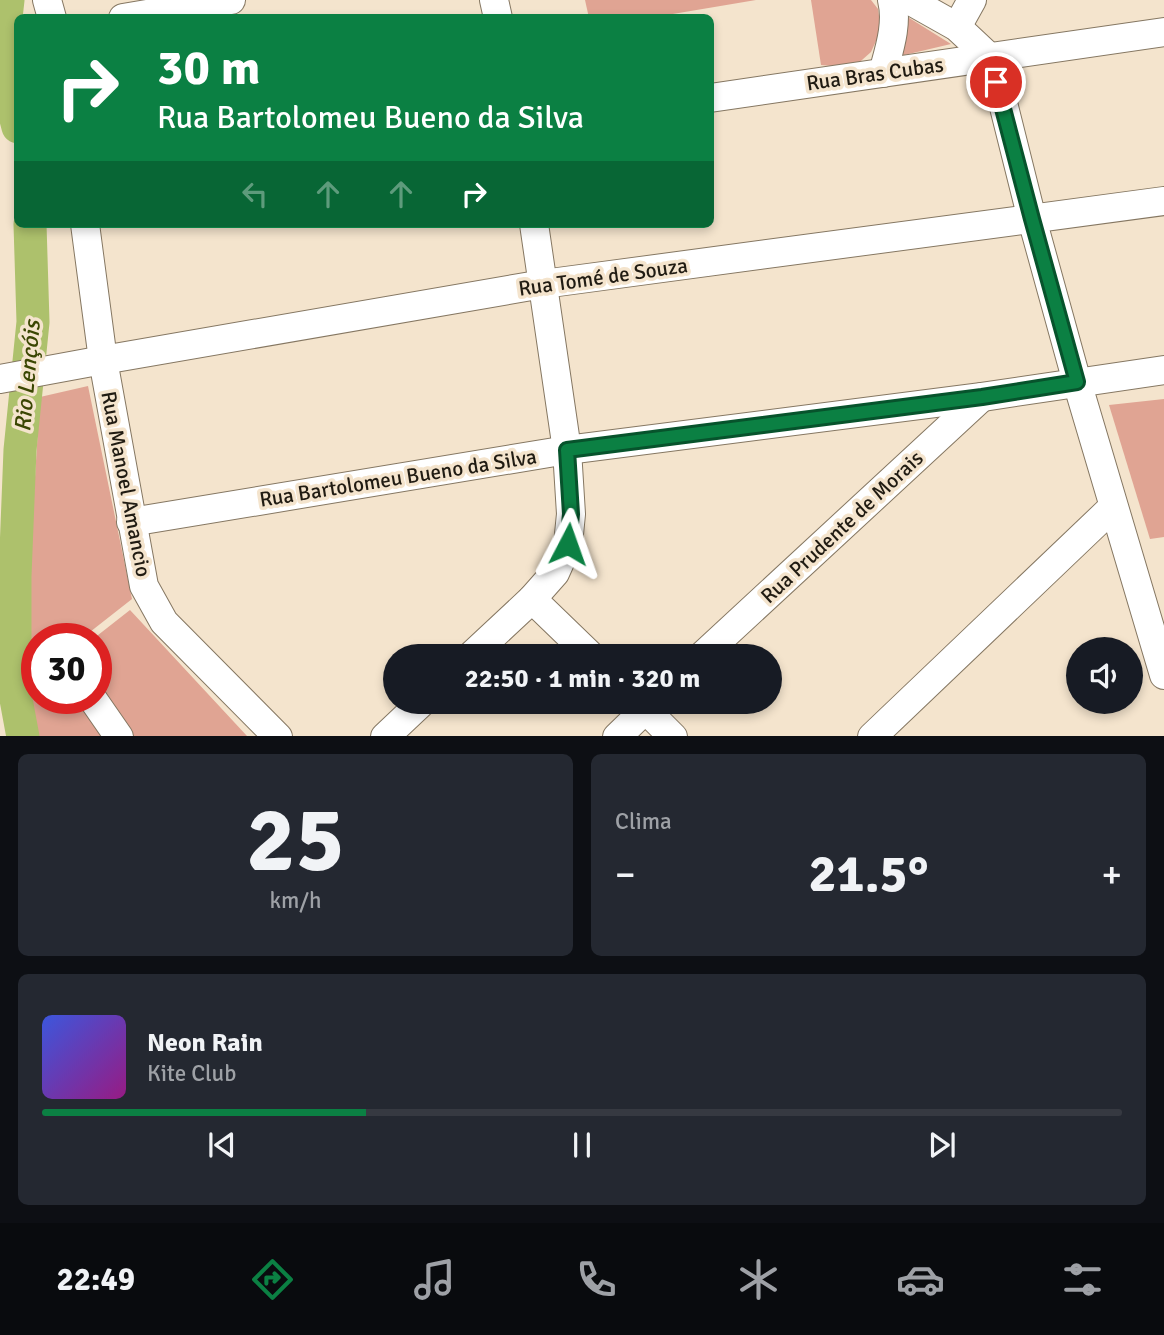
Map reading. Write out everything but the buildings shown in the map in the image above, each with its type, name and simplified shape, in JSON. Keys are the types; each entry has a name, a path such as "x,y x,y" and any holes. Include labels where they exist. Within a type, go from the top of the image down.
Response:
{"street":[{"path":"147,14 231,0"},
{"path":"883,73 893,28 892,0"},
{"path":"909,0 957,27 989,57 1077,382 1164,676"},
{"path":"957,27 972,0"},
{"name":"Rua Bras Cubas","path":"714,97 1164,32"},
{"name":"Rua Tomé de Souza","path":"0,379 103,359 544,285 1164,201"},
{"name":"Rua Manoel Amancio","path":"86,228 103,359 144,586 164,622 277,736"},
{"path":"484,644 532,599 555,573 568,544 571,514 567,450 535,228"},
{"name":"Rua Bartolomeu Bueno da Silva","path":"131,522 567,450 982,397 1164,370"},
{"name":"Rua Prudente de Morais","path":"715,644 982,397"},
{"path":"873,736 1113,507"},
{"path":"532,599 579,644"},
{"path":"103,714 117,736"},
{"path":"386,736 409,714"},
{"path":"618,736 637,714"},
{"path":"653,714 672,736"}],"shaded area":[{"path":"585,0 756,0 673,14 588,14"},
{"path":"811,0 871,0 878,9 881,30 871,52 853,68 821,65"},
{"path":"906,16 951,44 900,56"},
{"path":"88,386 132,599 101,623 26,623 40,397"},
{"path":"1164,399 1164,537 1150,539 1109,405"},
{"path":"130,610 247,736 35,736 30,714 112,714 112,624"}],"waterway":[{"name":"Rio Lençóis","path":"8,0 1,62 14,112"},
{"name":"Rio Lençóis","path":"23,736 15,694 15,576 20,450 33,322 30,228"}],"route":[{"path":"568,544 571,514 567,450 982,397 1077,382 996,82"}]}
